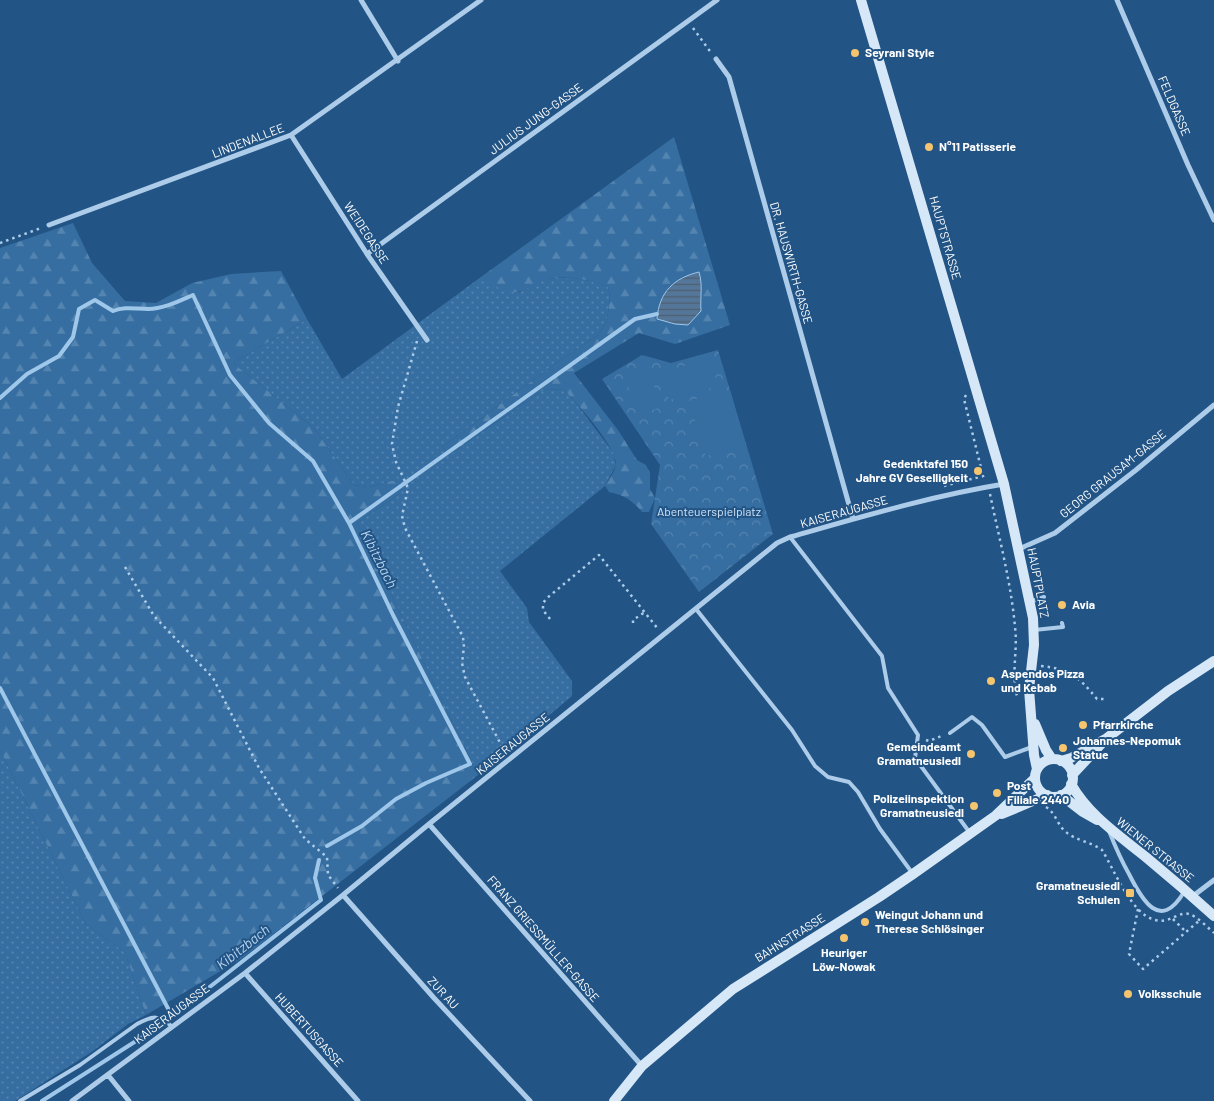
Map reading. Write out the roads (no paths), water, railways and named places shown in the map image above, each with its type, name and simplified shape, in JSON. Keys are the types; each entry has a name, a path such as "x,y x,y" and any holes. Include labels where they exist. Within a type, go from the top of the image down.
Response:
{"main road":[{"name":"HAUPTSTRASSE","path":"862,0 1004,484"},
{"name":"HAUPTPLATZ","path":"1004,484 1030,602 1034,630 1029,689 1036,774"},
{"path":"1106,738 1072,780 1066,792 1061,795 1047,795 1037,787 1036,774 1043,762 1072,758 1106,738 1168,691 1214,661"},
{"name":"HAUPTPLATZ","path":"1032,718 1046,750 1057,760"},
{"path":"1057,760 1068,766 1072,780"},
{"name":"BAHNSTRASSE","path":"614,1101 642,1066 732,989 879,897 970,834 995,816 1036,774"},
{"name":"WIENER STRASSE","path":"1072,780 1078,796 1105,826"},
{"name":"BAHNSTRASSE","path":"995,816 1047,795"},
{"name":"WIENER STRASSE","path":"1061,795 1105,826 1189,893 1214,916"}],"street":[{"path":"360,0 398,61"},
{"name":"LINDENALLEE","path":"49,225 291,136 481,0"},
{"name":"JULIUS JUNG-GASSE","path":"367,254 717,0"},
{"name":"FELDGASSE","path":"1117,0 1214,220"},
{"name":"DR. HAUSWIRTH-GASSE","path":"716,59 729,77 853,519"},
{"name":"WEIDEGASSE","path":"291,136 367,254 427,340"},
{"name":"GEORG GRAUSAM-GASSE","path":"1019,550 1055,532 1136,470 1214,404"},
{"name":"KAISERAUGASSE","path":"72,1101 245,973 344,895 777,543 790,537 853,519 963,490 1004,484"},
{"name":"FRANZ GRIESSMÜLLER-GASSE","path":"429,824 642,1066"},
{"path":"1189,893 1214,880"},
{"name":"ZUR AU","path":"344,895 434,998 530,1101"},
{"name":"HUBERTUSGASSE","path":"245,973 358,1101"},
{"path":"108,1075 129,1101"}],"lane":[{"path":"790,537 882,656 888,688 918,736 915,758 970,834"},
{"path":"1030,602 1044,597"},
{"path":"696,609 792,730 815,766 828,776 848,782 858,792 880,830 913,874"},
{"path":"1034,630 1063,627 1062,623"},
{"path":"950,732 972,717 982,725 1005,757 1034,746"},
{"path":"1105,826 1134,884 1151,908 1161,911 1172,908 1189,893"},
{"path":"20,1101 80,1065 146,1019 157,1017 165,1019 172,1027"}],"waterway":[{"path":"0,398 27,374 59,356 73,337 79,309 95,300 113,311 126,308 160,308 193,295 230,375 269,423 313,461 349,523"},
{"name":"Kibitzbach","path":"327,846 362,826 396,799 426,783 470,764 393,615 349,523 635,319 657,314"},
{"path":"0,688 172,1016"},
{"name":"Kibitzbach","path":"170,1018 321,900 315,878 319,860"},
{"name":"Kibitzbach","path":"42,1101 158,1027"}],"place":[{"name":"Seyrani Style","path":"855,53"},
{"name":"N°11 Patisserie","path":"929,147"},
{"name":"Gedenktafel 150 Jahre GV Geselligkeit","path":"978,471"},
{"name":"Avia","path":"1062,605"},
{"name":"Aspendos Pizza und Kebab","path":"991,681"},
{"name":"Pfarrkirche","path":"1083,725"},
{"name":"Johannes-Nepomuk Statue","path":"1063,748"},
{"name":"Gemeindeamt Gramatneusiedl","path":"971,754"},
{"name":"Post Filiale 2440","path":"997,793"},
{"name":"Polizeiinspektion Gramatneusiedl","path":"974,806"},
{"name":"Gramatneusiedl Schulen","path":"1130,893"},
{"name":"Weingut Johann und Therese Schlösinger","path":"865,922"},
{"name":"Heuriger Löw-Nowak","path":"844,938"},
{"name":"Volksschule","path":"1128,994"}],"park label":[{"name":"Abenteuerspielplatz","path":"709,512"}]}
